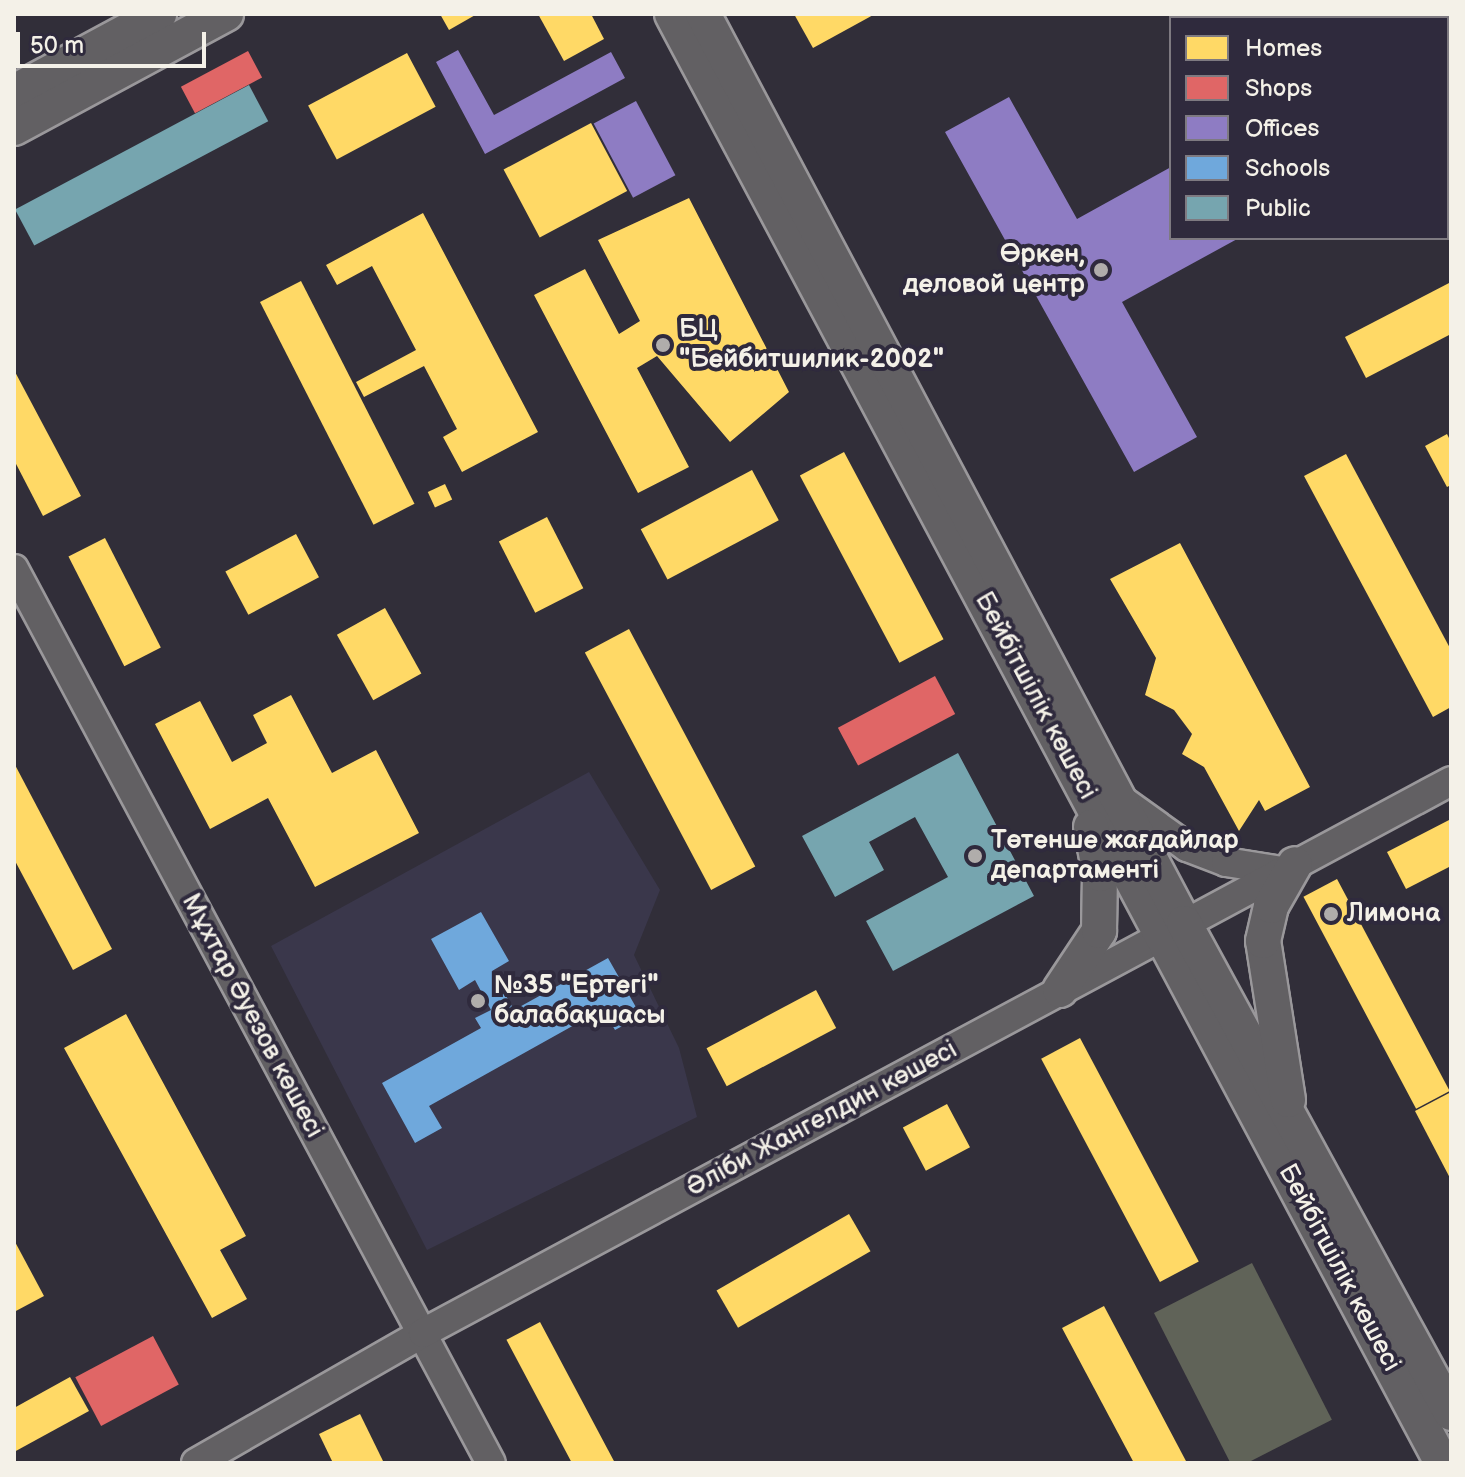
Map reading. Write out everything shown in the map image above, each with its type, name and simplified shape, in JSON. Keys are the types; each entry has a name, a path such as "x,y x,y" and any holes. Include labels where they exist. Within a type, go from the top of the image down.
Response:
{"main road":[{"path":"14,92 159,14"},
{"path":"14,128 226,14"},
{"name":"Бейбітшілік көшесі","path":"672,14 1066,755 1290,1116 1451,1413"},
{"name":"Бейбітшілік көшесі","path":"703,14 1119,798 1173,929 1442,1463"},
{"path":"1060,990 1099,931 1100,874 1095,836 1075,791 1066,755"},
{"path":"1289,868 1271,906 1263,941 1273,1016 1286,1066 1290,1116"}],"street":[{"name":"Мұхтар Әуезов көшесі","path":"14,569 491,1463"},
{"name":"Әліби Жангелдин көшесі","path":"196,1463 423,1333 1451,781"},
{"path":"1119,798 1187,847 1226,862 1289,868"}],"shaded area":[{"name":"№35 \"Ертегі\" балабақшасы","path":"589,772 660,890 634,955 679,1048 697,1117 427,1250 271,946"},
{"path":"1252,1263 1332,1420 1247,1463 1230,1463 1154,1313"}],"building: Homes":[{"path":"440,14 477,14 449,30"},
{"path":"538,14 591,14 604,39 564,61"},
{"path":"794,14 875,14 813,48"},
{"path":"1451,14 1451,102 1449,16 1427,16"},
{"path":"407,53 436,107 337,159 308,106"},
{"path":"591,123 627,191 540,237 504,169"},
{"name":"БЦ \"Бейбитшилик-2002\"","path":"689,198 789,392 730,442 657,356 637,368 689,467 638,493 534,295 585,269 619,334 640,321 598,240"},
{"path":"423,213 538,432 462,472 443,437 457,429 424,366 364,397 356,382 416,350 372,266 337,285 326,265"},
{"path":"301,281 414,504 374,525 260,302"},
{"path":"1451,282 1451,334 1366,378 1345,337"},
{"path":"14,370 81,496 43,516 14,460"},
{"path":"1447,434 1451,442 1451,485 1447,487 1425,446"},
{"path":"844,452 944,639 899,663 800,475"},
{"path":"1346,454 1451,650 1451,707 1433,717 1304,476"},
{"path":"752,470 779,520 668,579 641,529"},
{"path":"445,484 452,499 435,507 428,492"},
{"path":"547,517 583,588 535,613 499,542"},
{"path":"296,534 319,577 248,615 225,572"},
{"path":"105,538 161,648 124,666 68,557"},
{"path":"1180,543 1310,787 1265,811 1259,800 1239,831 1204,767 1182,754 1192,734 1174,710 1145,695 1156,658 1110,579"},
{"path":"385,608 421,674 373,700 337,635"},
{"path":"629,629 755,867 711,890 585,652"},
{"path":"291,695 332,773 376,750 419,833 315,887 268,798 210,829 155,724 200,701 232,762 267,743 253,715"},
{"path":"14,763 112,949 73,970 14,859"},
{"path":"1451,819 1451,866 1406,889 1387,852"},
{"path":"1337,879 1450,1091 1416,1109 1303,897"},
{"path":"816,990 836,1028 727,1086 707,1048"},
{"path":"126,1014 246,1236 220,1250 247,1299 212,1318 64,1048"},
{"path":"1080,1038 1199,1261 1160,1282 1041,1059"},
{"path":"1451,1092 1451,1180 1415,1111"},
{"path":"947,1104 970,1147 926,1171 903,1127"},
{"path":"849,1214 871,1251 738,1328 716,1290"},
{"path":"14,1240 44,1296 14,1312"},
{"path":"1104,1306 1187,1463 1134,1463 1062,1328"},
{"path":"540,1322 615,1463 572,1463 506,1340"},
{"path":"70,1377 89,1411 14,1452 14,1408"},
{"path":"360,1414 384,1463 333,1463 319,1434"}],"building: Shops":[{"path":"248,51 262,77 195,113 181,87"},
{"path":"935,676 955,714 858,766 838,728"},
{"path":"153,1336 179,1385 101,1426 75,1377"}],"building: Offices":[{"path":"458,50 494,115 611,52 625,78 485,154 436,62"},
{"name":"Өркен, деловой центр","path":"1009,97 1077,219 1169,168 1169,240 1235,240 1122,302 1197,437 1134,472 945,132"},
{"path":"636,101 675,175 633,198 594,124"}],"building: Schools":[{"path":"481,912 509,961 492,971 514,1010 608,958 641,1016 615,1030 603,1009 429,1106 442,1128 415,1143 382,1083 481,1028 475,1018 491,1010 475,980 459,990 431,939"}],"building: Public":[{"path":"249,85 268,121 34,246 15,209"},
{"name":"Төтенше жағдайлар департаменті","path":"958,753 1034,896 893,971 866,921 948,877 915,817 869,842 884,870 835,897 802,836"}],"place":[{"name":"Өркен, деловой центр","path":"1101,270"},
{"name":"БЦ \"Бейбитшилик-2002\"","path":"663,345"},
{"name":"Төтенше жағдайлар департаменті","path":"975,856"},
{"name":"Лимона","path":"1331,914"},
{"name":"№35 \"Ертегі\" балабақшасы","path":"478,1001"}]}
